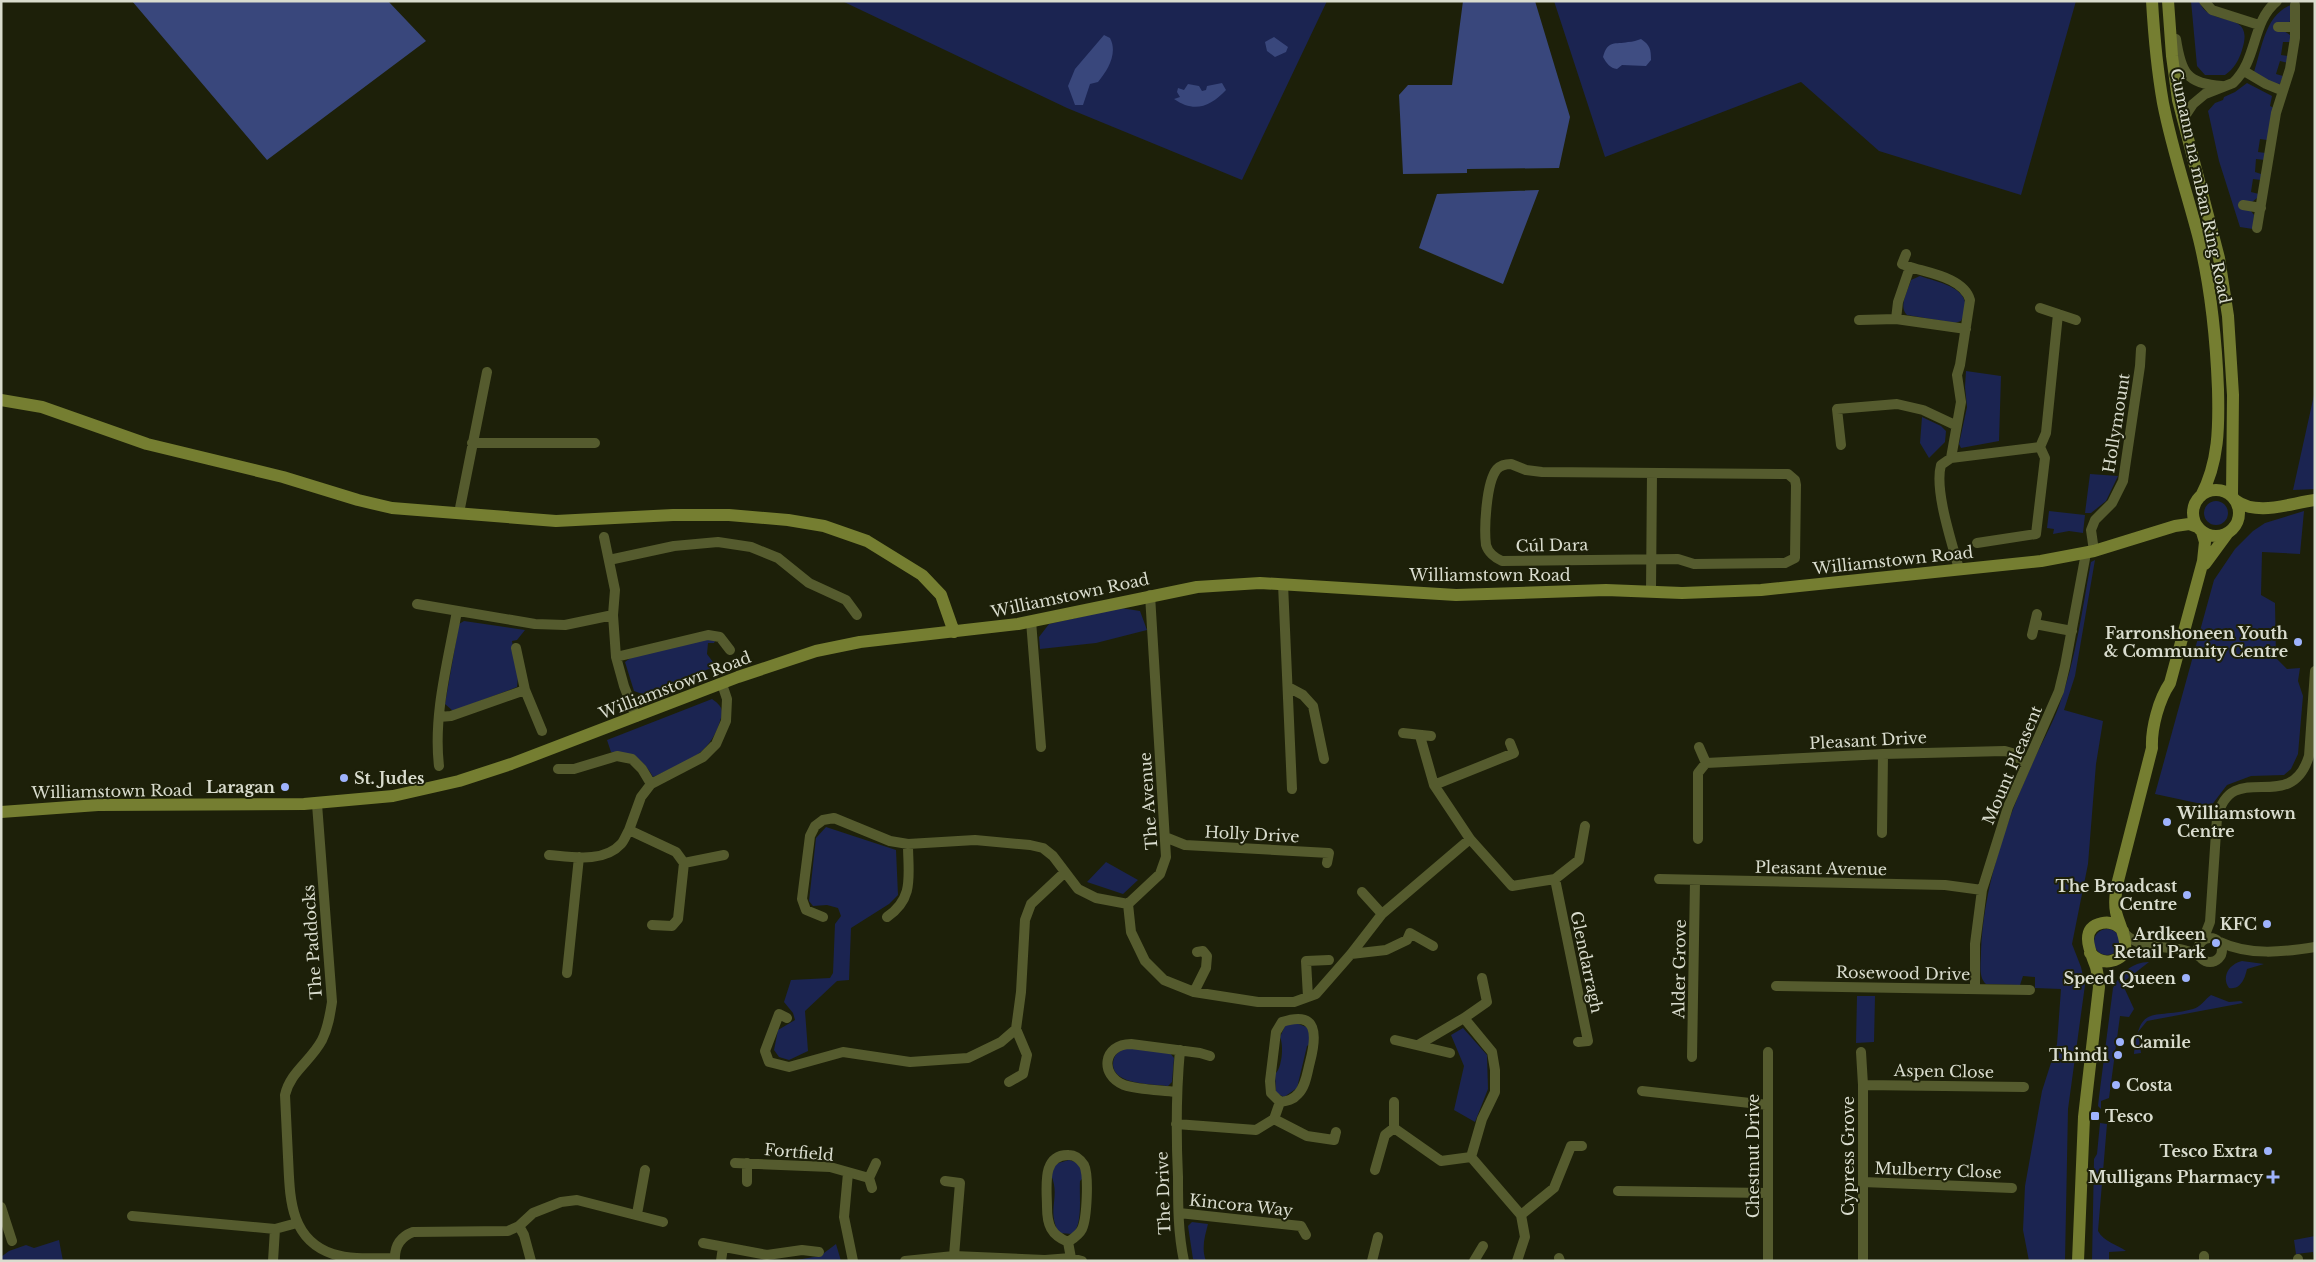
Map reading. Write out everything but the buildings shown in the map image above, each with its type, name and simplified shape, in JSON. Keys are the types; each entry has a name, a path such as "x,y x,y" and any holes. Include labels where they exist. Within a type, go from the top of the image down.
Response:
{"street":[{"name":"Cumann na mBan Ring Road","path":"2152,1 2154,40 2163,103 2199,240 2213,318 2218,403 2216,444 2212,471 2198,500"},
{"name":"Cumann na mBan Ring Road","path":"2169,1 2172,56 2183,119 2219,258 2231,345 2233,498"},
{"path":"2169,1 2174,16 2178,51 2184,72 2195,81 2224,86"},
{"path":"2204,1 2212,10 2260,25"},
{"path":"2183,119 2199,98 2233,83 2244,71 2264,15 2277,1"},
{"path":"2257,228 2276,113 2290,69 2295,27 2295,5"},
{"path":"2278,28 2295,27"},
{"path":"2244,71 2266,84 2283,90"},
{"path":"2243,205 2261,208"},
{"path":"1906,254 1902,264 1965,288 1970,300 1958,375 1961,402 1955,425 1951,458"},
{"path":"1896,319 1898,302 1910,267"},
{"path":"2040,308 2076,320"},
{"path":"1977,543 2036,534 2045,458 2040,447 2046,433 2058,314"},
{"path":"1859,320 1896,319 1966,329"},
{"name":"Hollymount","path":"2090,552 2091,530 2095,520 2112,503 2123,481 2141,349"},
{"path":"459,513 487,372"},
{"path":"1,400 47,409 147,444 283,477 368,503 405,510 556,521 673,514 729,515 788,520 824,526 877,546 922,575 941,595 954,632"},
{"path":"1842,445 1837,409 1897,404 1923,410 1955,425"},
{"path":"472,443 595,443"},
{"path":"1959,570 1941,496 1939,472 1941,464 1951,458 2040,447"},
{"name":"Cúl Dara","path":"1511,464 1526,470 1542,472 1779,473 1792,476 1796,485 1796,553 1792,561 1785,563 1694,564 1678,559 1651,559 1502,561 1492,555 1486,546 1487,496 1493,476 1498,468 1511,464"},
{"path":"1651,591 1652,473"},
{"path":"2078,1261 2084,1117 2099,987 2098,975 2087,944 2094,927 2105,917 2115,899 2164,691 2170,683 2198,578 2205,546 2193,513 2198,500 2216,490 2249,507 2274,507 2315,500"},
{"path":"2198,578 2210,556 2236,525 2239,512 2233,498"},
{"name":"Williamstown Road","path":"2166,529 2181,519 2198,500"},
{"path":"2200,529 2214,536 2230,532 2252,515 2274,507"},
{"name":"Williamstown Road","path":"1,812 98,804 317,804 393,796 459,781 511,764 786,660 833,646 1031,622 1150,595 1219,584 1283,584 1456,595 1606,590 1706,593 1761,590 2042,561 2090,552 2183,524 2200,529"},
{"path":"604,537 615,590 613,615 616,657 624,686 636,717"},
{"path":"609,560 674,546 718,542 751,547 778,558 809,583 846,600 857,615"},
{"name":"Mount Pleasent","path":"1975,989 1976,944 1982,890 2000,830 2026,764 2059,691 2090,552"},
{"path":"1283,584 1292,790"},
{"name":"The Avenue","path":"1128,904 1160,874 1166,858 1150,595"},
{"path":"417,604 535,624 565,624 613,615"},
{"path":"439,766 436,743 439,717 457,611"},
{"path":"1031,622 1041,747"},
{"path":"2035,624 2072,631"},
{"path":"616,657 708,635 720,637 730,650"},
{"path":"516,648 525,690 542,731"},
{"path":"2200,957 2198,951 2210,922 2217,818 2220,807 2225,798 2236,789 2284,786 2302,774 2309,756 2315,671"},
{"path":"549,855 596,856 609,853 621,844 629,830 641,798 651,784 703,757 716,744 726,721 727,700 722,684"},
{"path":"1288,687 1303,695 1313,706 1324,759"},
{"path":"439,717 451,716 525,690"},
{"path":"1403,733 1425,736 1425,750 1434,785 1470,839 1512,886 1554,879 1579,860 1585,826"},
{"path":"1434,785 1514,753 1510,742"},
{"path":"1698,839 1698,773 1706,763 1699,747"},
{"name":"Pleasant Drive","path":"1706,763 1883,754 2004,751 2017,756 2026,764"},
{"path":"1882,833 1883,754"},
{"path":"558,769 574,770 617,756 632,759 642,769 651,784"},
{"name":"The Paddocks","path":"317,804 332,1002 329,1022 322,1040 293,1074 287,1084 285,1095 290,1203 297,1223 310,1240 331,1254 349,1258 394,1259 398,1243 404,1235 413,1232 508,1231 519,1226 533,1213 562,1202 578,1200 663,1222"},
{"path":"823,917 806,910 802,899 810,836 815,826 823,820 834,818 890,841 908,844 975,840 1030,845 1043,848 1053,856 1064,873 1084,892 1096,898 1128,904 1131,932 1144,961 1164,980 1194,992 1258,1002 1294,1002 1316,994 1351,954 1382,914 1470,839"},
{"path":"629,830 676,852 684,863 678,919 672,926 652,925"},
{"name":"Holly Drive","path":"1165,837 1185,845 1330,853 1327,863"},
{"path":"886,917 898,910 907,896 908,844"},
{"path":"684,863 724,855"},
{"path":"567,973 579,857"},
{"path":"1009,1082 1024,1074 1027,1054 1016,1029 1021,992 1025,920 1031,904 1064,873"},
{"name":"Glendarragh","path":"1554,879 1588,1040 1578,1042"},
{"name":"Pleasant Avenue","path":"1659,880 1946,885 1982,890"},
{"name":"Alder Grove","path":"1692,1057 1695,881"},
{"path":"1362,892 1382,914"},
{"path":"2099,987 2109,968 2121,955 2126,943 2118,918 2115,899"},
{"path":"2210,922 2223,949 2222,956"},
{"path":"2094,927 2098,924 2109,923 2124,932 2131,939 2149,947"},
{"path":"1351,954 1386,950 1407,940 1410,933 1433,946"},
{"path":"2183,949 2210,938 2238,949 2277,952 2315,947"},
{"path":"2090,953 2104,962 2112,961 2121,955 2149,947 2183,949 2210,962 2216,961 2222,956 2238,949"},
{"path":"1194,992 1206,968 1207,956 1203,951 1197,952"},
{"path":"1308,997 1306,961 1329,960"},
{"path":"1418,1045 1487,1002 1482,978"},
{"name":"Rosewood Drive","path":"1776,986 2030,990"},
{"path":"787,1018 779,1014 765,1051 769,1062 789,1067 843,1052 910,1062 968,1058 1001,1042 1016,1029"},
{"path":"1294,1018 1303,1019 1311,1024 1315,1031 1316,1041 1304,1086 1291,1100 1280,1102 1271,1093 1270,1081 1276,1032 1282,1022 1294,1018"},
{"path":"1464,1018 1492,1052 1495,1070 1495,1092 1482,1119 1471,1157"},
{"path":"1395,1040 1450,1053"},
{"path":"1176,1092 1126,1085 1111,1075 1108,1069 1108,1059 1114,1048 1122,1044 1180,1050 1210,1056"},
{"name":"The Drive","path":"1180,1050 1176,1092 1176,1124 1179,1238 1184,1261"},
{"name":"Chestnut Drive","path":"1768,1052 1768,1261"},
{"name":"Cypress Grove","path":"1861,1052 1863,1084 1863,1261"},
{"name":"Aspen Close","path":"1863,1084 2024,1087"},
{"path":"1642,1091 1768,1105"},
{"path":"1176,1124 1256,1130 1274,1120 1280,1102"},
{"path":"1394,1102 1394,1128"},
{"path":"1274,1120 1307,1136 1334,1140 1336,1132"},
{"path":"1394,1128 1441,1161 1471,1157"},
{"path":"1375,1170 1385,1135 1394,1128"},
{"path":"1521,1215 1554,1188 1571,1146 1582,1146"},
{"path":"1074,1155 1080,1159 1087,1174 1082,1230 1068,1242 1058,1238 1051,1231 1047,1219 1047,1173 1050,1164 1056,1158 1074,1155"},
{"path":"1471,1157 1521,1215 1525,1237 1517,1261"},
{"name":"Fortfield","path":"735,1163 830,1167 871,1183 876,1163"},
{"name":"Fortfield","path":"747,1163 747,1182"},
{"path":"637,1214 645,1170"},
{"name":"Fortfield","path":"848,1173 844,1217 853,1261"},
{"path":"945,1181 960,1183 954,1256"},
{"name":"Mulberry Close","path":"1862,1182 2012,1188"},
{"path":"1618,1191 1768,1193"},
{"path":"1,1207 12,1242"},
{"name":"Kincora Way","path":"1179,1213 1303,1231 1309,1218"},
{"path":"132,1216 275,1229 297,1223"},
{"path":"519,1226 524,1235 531,1261"},
{"path":"273,1261 275,1229"},
{"path":"1372,1261 1378,1237"},
{"path":"1068,1242 1070,1258"},
{"path":"703,1243 767,1255 802,1250 819,1252"},
{"path":"1474,1261 1483,1246"},
{"path":"721,1261 723,1247"},
{"path":"905,1261 954,1256 1045,1261 1070,1258 1082,1261"}],"shaded area":[{"path":"132,1 388,1 426,41 267,160"},
{"path":"842,1 1327,1 1242,180 1067,108"},
{"path":"1463,1 1535,1 1570,117 1559,168 1467,169 1467,173 1403,174 1399,95 1408,85 1452,85"},
{"path":"1554,1 2076,1 2021,195 1879,151 1801,82 1605,157"},
{"path":"2191,1 2199,1 2204,10 2212,15 2230,20 2243,28 2245,37 2241,54 2234,67 2225,75 2205,75 2197,66"},
{"path":"2291,5 2290,21 2284,31 2290,35 2290,42 2283,42 2281,55 2289,56 2288,63 2280,61 2276,74 2283,76 2280,84 2266,80 2254,72 2262,43 2270,24 2275,16"},
{"path":"1104,35 1110,38 1112,44 1111,61 1098,82 1090,84 1083,105 1075,105 1068,86 1075,69"},
{"path":"1274,37 1288,47 1286,52 1275,57 1267,51 1265,42"},
{"path":"1641,39 1648,45 1650,50 1651,60 1646,66 1622,65 1617,69 1612,68 1603,57 1607,47 1612,44"},
{"path":"1222,83 1226,90 1214,101 1202,106 1188,106 1174,99 1180,97 1177,92 1178,88 1184,90 1188,84 1199,86 1202,91 1206,90 1207,86"},
{"path":"2247,83 2272,96 2270,106 2274,108 2267,140 2260,139 2258,152 2266,153 2265,160 2256,159 2255,172 2261,174 2261,180 2253,179 2251,192 2259,194 2252,202 2251,211 2254,215 2253,229 2240,227 2219,161 2208,111 2215,103 2223,100 2224,97"},
{"path":"1539,190 1503,284 1419,248 1437,194"},
{"path":"1920,276 1948,285 1962,295 1965,302 1965,310 1961,321 1955,323 1907,315 1903,307 1906,294 1911,280"},
{"path":"2315,313 2315,489 2293,490 2314,395"},
{"path":"1966,371 2001,376 1999,441 1961,448 1959,444 1967,407"},
{"path":"1922,417 1941,426 1946,431 1945,442 1929,458 1920,443"},
{"path":"2090,474 2118,476 2106,501 2091,513 2085,513"},
{"path":"2216,501 2225,504 2228,513 2225,522 2216,525 2207,522 2204,513 2207,504"},
{"path":"2049,511 2085,515 2083,533 2069,531 2053,534 2054,529 2047,528"},
{"path":"2304,511 2300,554 2262,552 2261,595 2275,603 2276,658 2287,669 2300,668 2298,681 2303,696 2298,754 2291,769 2284,775 2251,776 2227,785 2211,806 2155,794 2214,580 2235,549 2253,531 2265,523"},
{"path":"2095,560 2075,676 2064,710 2103,721 2096,764 2088,864 2072,944 2081,967 2085,985 2068,1109 2065,1261 2029,1261 2023,1230 2025,1186 2042,1091 2057,1044 2061,989 2035,988 2035,977 2023,976 2020,985 1986,984 1983,981 1980,970 1983,929 1990,883 2003,837 2020,792 2056,714 2065,688 2078,634 2091,562"},
{"path":"1121,608 1140,611 1147,630 1096,643 1040,649 1039,637 1049,624"},
{"path":"464,621 525,630 517,640 512,641 518,677 517,687 453,711 445,704 459,624"},
{"path":"706,639 716,639 714,643 708,643 707,654 716,666 645,695 634,691 625,662 633,656"},
{"path":"712,699 720,706 722,711 715,733 710,743 685,762 653,777 645,765 636,757 625,753 611,752 607,740"},
{"path":"826,827 896,850 898,895 889,904 851,928 849,980 837,981 805,1011 808,1051 789,1060 779,1057 774,1050 778,1030 795,1020 793,1013 784,1002 791,980 830,978 833,973 835,924 841,916 838,908 827,905 813,906 809,901 816,838"},
{"path":"1106,862 1138,880 1123,894 1087,882"},
{"path":"2107,929 2116,933 2120,942 2116,951 2107,955 2098,951 2094,942 2098,933"},
{"path":"2242,961 2264,964 2247,969 2244,979 2239,985 2229,988 2226,975 2233,965"},
{"path":"2149,962 2122,983 2134,1009 2129,1017 2120,1016 2109,1098 2101,1101 2101,1109 2098,1106 2113,988 2127,970 2137,964"},
{"path":"2211,995 2229,1002 2241,1001 2243,1003 2147,1021 2138,1031 2144,1020 2150,1016 2193,1009"},
{"path":"1857,996 1875,996 1874,1042 1856,1043"},
{"path":"1293,1022 1309,1028 1311,1043 1307,1046 1297,1088 1284,1097 1276,1093 1275,1074 1282,1057 1280,1037 1285,1026"},
{"path":"1463,1028 1487,1055 1488,1089 1475,1122 1454,1110 1464,1066 1451,1035"},
{"path":"2138,1033 2141,1053 2134,1054 2137,1038"},
{"path":"1126,1048 1170,1053 1174,1058 1172,1082 1168,1086 1144,1084 1127,1080 1120,1076 1115,1072 1113,1062 1116,1054"},
{"path":"2100,1123 2107,1124 2098,1231 2107,1240 2126,1251 2109,1252 2109,1261 2092,1261 2094,1159 2097,1154"},
{"path":"1069,1160 1078,1163 1082,1172 1078,1223 1073,1234 1059,1233 1055,1225 1053,1210 1055,1190 1051,1175 1055,1164"},
{"path":"1192,1222 1208,1224 1204,1247 1206,1261 1193,1259 1188,1226"},
{"path":"2315,1236 2315,1261 2313,1252 2296,1254 2294,1240"},
{"path":"59,1240 63,1261 1,1261 1,1257 9,1251 26,1245 34,1248"},
{"path":"836,1244 841,1261 790,1261 820,1256"}],"place":[{"name":"Farronshoneen Youth & Community Centre","path":"2298,642"},
{"name":"St. Judes","path":"344,778"},
{"name":"Laragan","path":"285,787"},
{"name":"Williamstown Centre","path":"2167,822"},
{"name":"The Broadcast Centre","path":"2187,895"},
{"name":"KFC","path":"2267,924"},
{"name":"Ardkeen Retail Park","path":"2216,943"},
{"name":"Speed Queen","path":"2186,978"},
{"name":"Camile","path":"2120,1042"},
{"name":"Thindi","path":"2118,1055"},
{"name":"Costa","path":"2116,1085"},
{"name":"Tesco","path":"2095,1116"},
{"name":"Tesco Extra","path":"2268,1151"},
{"name":"Mulligans Pharmacy","path":"2273,1177"}]}
